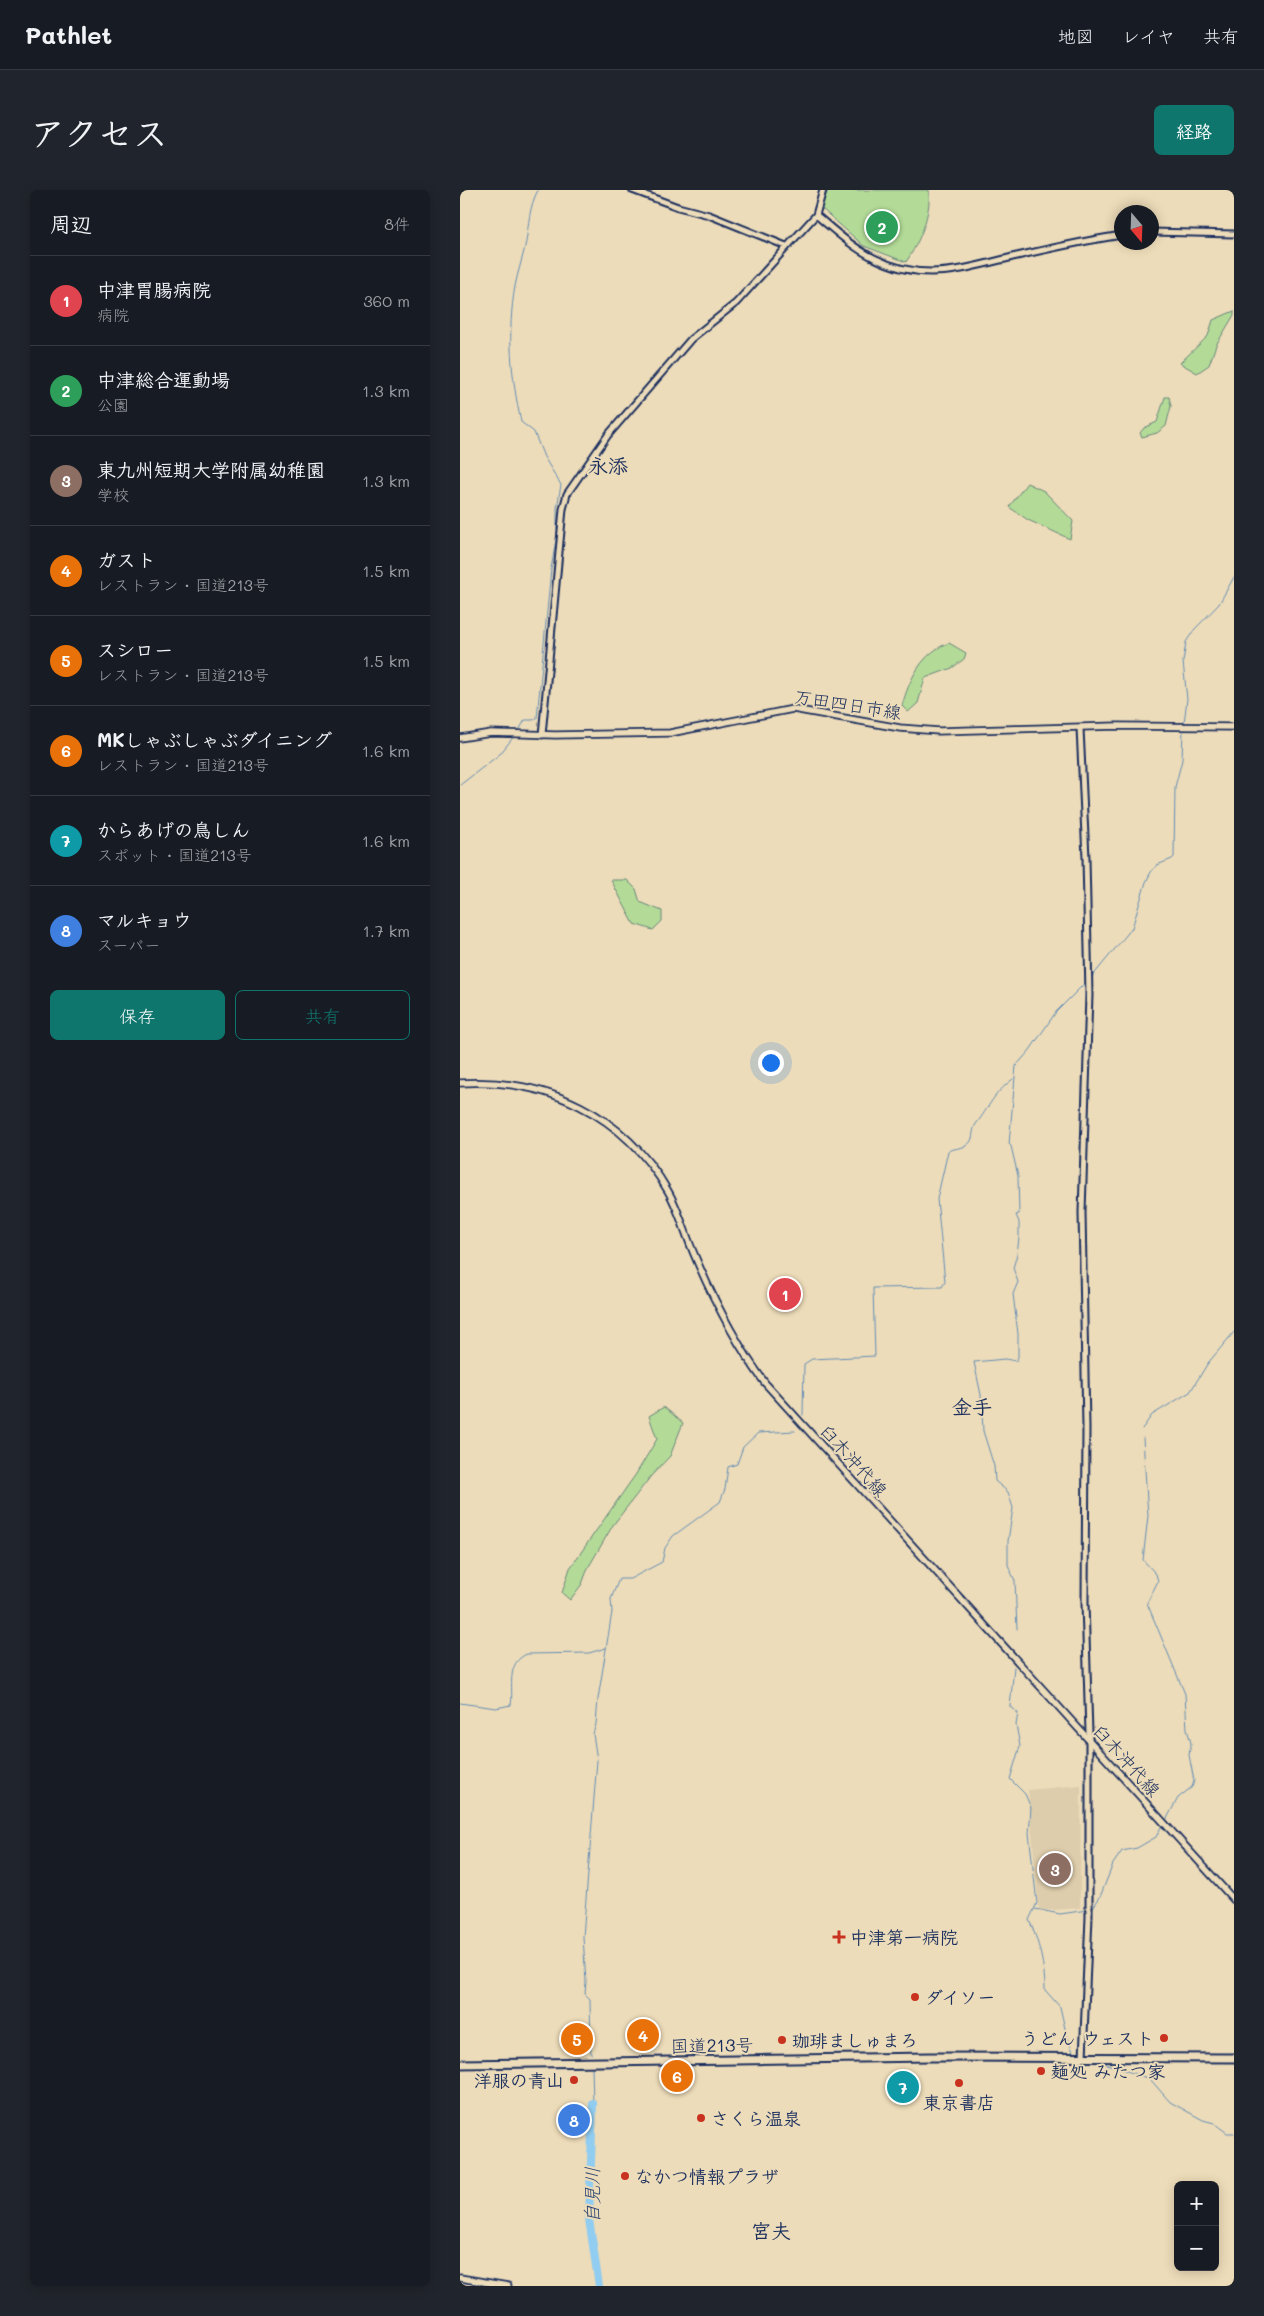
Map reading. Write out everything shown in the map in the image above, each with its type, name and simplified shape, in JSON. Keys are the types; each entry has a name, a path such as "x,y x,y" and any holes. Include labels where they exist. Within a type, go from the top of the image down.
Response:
{"highway":[{"name":"国道213号","path":"460,2064 931,2057 1234,2058"}],"main road":[{"name":"万田四日市線","path":"460,738 491,733 542,735 676,732 793,708 900,728 929,730 1234,727"},
{"name":"臼木沖代線","path":"460,1083 496,1083 544,1092 597,1115 623,1134 655,1171 668,1192 714,1295 741,1348 766,1383 1234,1900"},
{"path":"460,2278 508,2286"}],"street":[{"path":"632,190 678,207 709,215 786,246"},
{"path":"542,735 563,509 567,494 608,435 691,339 736,303 816,215 823,190"},
{"path":"816,215 846,240 874,258 911,271 927,273 967,269 1055,248 1114,237"},
{"path":"1159,232 1234,234"},
{"path":"1080,728 1086,858 1089,995 1082,1212 1086,1427 1085,1603 1089,1740 1089,1917 1083,2058"}],"shaded area":[{"path":"1081,1785 1080,1908 1039,1911 1028,1790"}],"green space":[{"path":"828,190 929,190 928,209 924,227 906,262 864,246 821,208"},
{"path":"1234,311 1234,315 1216,345 1209,365 1197,373 1180,363 1208,336 1213,320"},
{"path":"1165,397 1169,397 1171,406 1166,426 1157,433 1142,437 1140,433 1144,428 1157,422"},
{"path":"1027,483 1044,491 1073,521 1070,539 1028,520 1009,507"},
{"path":"949,643 966,653 964,659 952,668 925,678 918,703 908,712 902,706 908,686 918,668 931,653"},
{"path":"611,880 627,880 636,889 640,902 662,911 662,921 653,930 634,924"},
{"path":"664,1407 683,1423 670,1456 651,1476 613,1525 588,1568 582,1584 570,1600 562,1593 570,1568 636,1474 657,1439 649,1416"}],"waterway":[{"path":"518,732 525,720 537,718 551,569 557,534 557,508 561,485 544,457 534,432 521,422 511,354 511,321 515,286 526,242 531,209 538,190"},
{"path":"1184,723 1187,699 1183,662 1186,642 1194,630 1219,604 1234,577"},
{"path":"1091,978 1132,928 1146,882 1151,872 1157,865 1174,857 1175,787 1182,760 1183,730"},
{"path":"460,785 500,754 515,735"},
{"path":"1017,1629 1015,1581 1008,1565 1008,1541 1013,1508 1008,1492 995,1481 994,1466 983,1431 981,1395 974,1362 1005,1359 1016,1361 1018,1357 1018,1334 1013,1294 1018,1282 1013,1268 1019,1238 1019,1222 1016,1215 1019,1214 1018,1176 1009,1144 1016,1066 1030,1050 1056,1012 1086,982"},
{"path":"803,1415 804,1364 812,1359 875,1356 873,1288 942,1287 945,1282 937,1199 948,1151 969,1143 976,1124 996,1096 1013,1079"},
{"path":"1142,1429 1152,1415 1190,1392 1208,1363 1234,1332"},
{"path":"591,2054 590,1999 585,1994 583,1937 597,1760 593,1734 612,1612 611,1599 619,1579 630,1579 662,1562 665,1548 673,1536 720,1502 725,1489 728,1467 737,1464 743,1447 758,1433 795,1431"},
{"path":"1143,1438 1148,1516 1143,1560 1156,1574 1158,1581 1147,1603 1185,1694 1187,1729 1191,1743 1189,1755 1194,1781 1192,1787 1178,1798 1165,1822"},
{"path":"460,1703 496,1708 511,1705 513,1670 520,1658 527,1654 589,1653 606,1648"},
{"path":"1014,1667 1010,1707 1018,1713 1016,1725 1020,1746 1010,1779 1025,1794 1031,1808 1029,1833 1037,1903 1029,1920 1041,1954 1045,1990 1060,2007 1066,2033 1073,2052 1077,2054"},
{"path":"1092,1909 1100,1897 1113,1864 1122,1851 1137,1848 1156,1837 1162,1825"},
{"path":"1035,1909 1060,1914 1088,1910"},
{"path":"1095,2060 1150,2079 1170,2102 1203,2120 1214,2123 1227,2133 1234,2133"},
{"path":"592,2067 593,2103"},
{"name":"自見川","path":"593,2103 589,2219 599,2286"}],"place":[{"name":"中津総合運動場","path":"882,227"},
{"name":"中津胃腸病院","path":"785,1294"},
{"name":"東九州短期大学附属幼稚園","path":"1055,1869"},
{"name":"中津第一病院","path":"839,1937"},
{"name":"ダイソー","path":"915,1997"},
{"name":"ガスト","path":"643,2035"},
{"name":"うどん ウェスト","path":"1164,2038"},
{"name":"スシロー","path":"577,2039"},
{"name":"珈琲ましゅまろ","path":"782,2040"},
{"name":"麺処 みたつ家","path":"1041,2071"},
{"name":"MKしゃぶしゃぶダイニング","path":"677,2076"},
{"name":"洋服の青山","path":"574,2080"},
{"name":"東京書店","path":"959,2083"},
{"name":"からあげの鳥しん","path":"903,2087"},
{"name":"さくら温泉","path":"701,2118"},
{"name":"マルキョウ","path":"574,2120"},
{"name":"なかつ情報プラザ","path":"625,2176"}],"district":[{"name":"永添","path":"608,465"},
{"name":"金手","path":"972,1406"},
{"name":"宮夫","path":"771,2230"}]}
